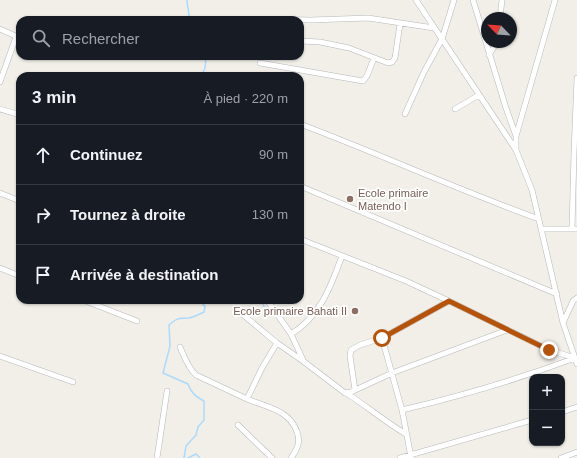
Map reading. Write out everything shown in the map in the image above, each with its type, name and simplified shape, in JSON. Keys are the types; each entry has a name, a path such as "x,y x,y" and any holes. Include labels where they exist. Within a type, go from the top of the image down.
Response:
{"street":[{"path":"416,0 516,150 532,190 563,323 577,364"},
{"path":"405,114 424,72 442,39 454,0"},
{"path":"473,0 489,55 516,136"},
{"path":"501,12 502,0"},
{"path":"516,150 516,136 556,0"},
{"path":"304,20 368,18 434,28"},
{"path":"304,41 320,42 348,48 388,63 392,62 395,58 400,24"},
{"path":"0,29 16,36"},
{"path":"0,82 16,42"},
{"path":"489,55 493,48"},
{"path":"260,63 363,81 367,76 374,58"},
{"path":"542,229 575,229 574,153 577,78"},
{"path":"454,109 479,95"},
{"path":"0,109 16,114"},
{"path":"304,125 359,146 539,219"},
{"path":"304,188 557,294"},
{"path":"0,193 16,199"},
{"path":"304,241 406,281 549,350 576,358"},
{"path":"291,334 302,327 316,312 332,282 342,256"},
{"path":"0,268 16,274"},
{"path":"563,323 573,301 577,298"},
{"path":"355,390 350,356 351,350 360,345 382,338 449,301"},
{"path":"93,304 137,321"},
{"path":"270,304 291,334 303,361"},
{"path":"236,310 276,343 303,361 345,393 360,401 392,426 406,434"},
{"path":"345,393 392,373 507,330"},
{"path":"382,338 402,410 411,457"},
{"path":"247,399 276,343"},
{"path":"180,347 188,366 196,375 247,399 278,411 291,419 298,434 299,444 291,458"},
{"path":"0,356 73,382"},
{"path":"402,410 460,396 576,358"},
{"path":"157,458 167,391"},
{"path":"565,411 577,407"},
{"path":"400,458 411,457 529,421"},
{"path":"238,426 272,458"},
{"path":"561,458 577,452"}],"waterway":[{"path":"187,0 189,16"},
{"path":"203,72 206,60"},
{"path":"184,458 186,446 196,435 198,427 204,420 204,401 194,394 188,384 163,373 170,346 169,325 178,319 191,318 204,312 205,307 203,304"},
{"path":"263,304 267,313"},
{"path":"188,458 196,454 200,458"}],"place":[{"name":"Ecole primaire Matendo I","path":"350,199"},
{"name":"Ecole primaire Bahati II","path":"355,311"}],"route":[{"path":"382,338 449,301 549,350"}]}
